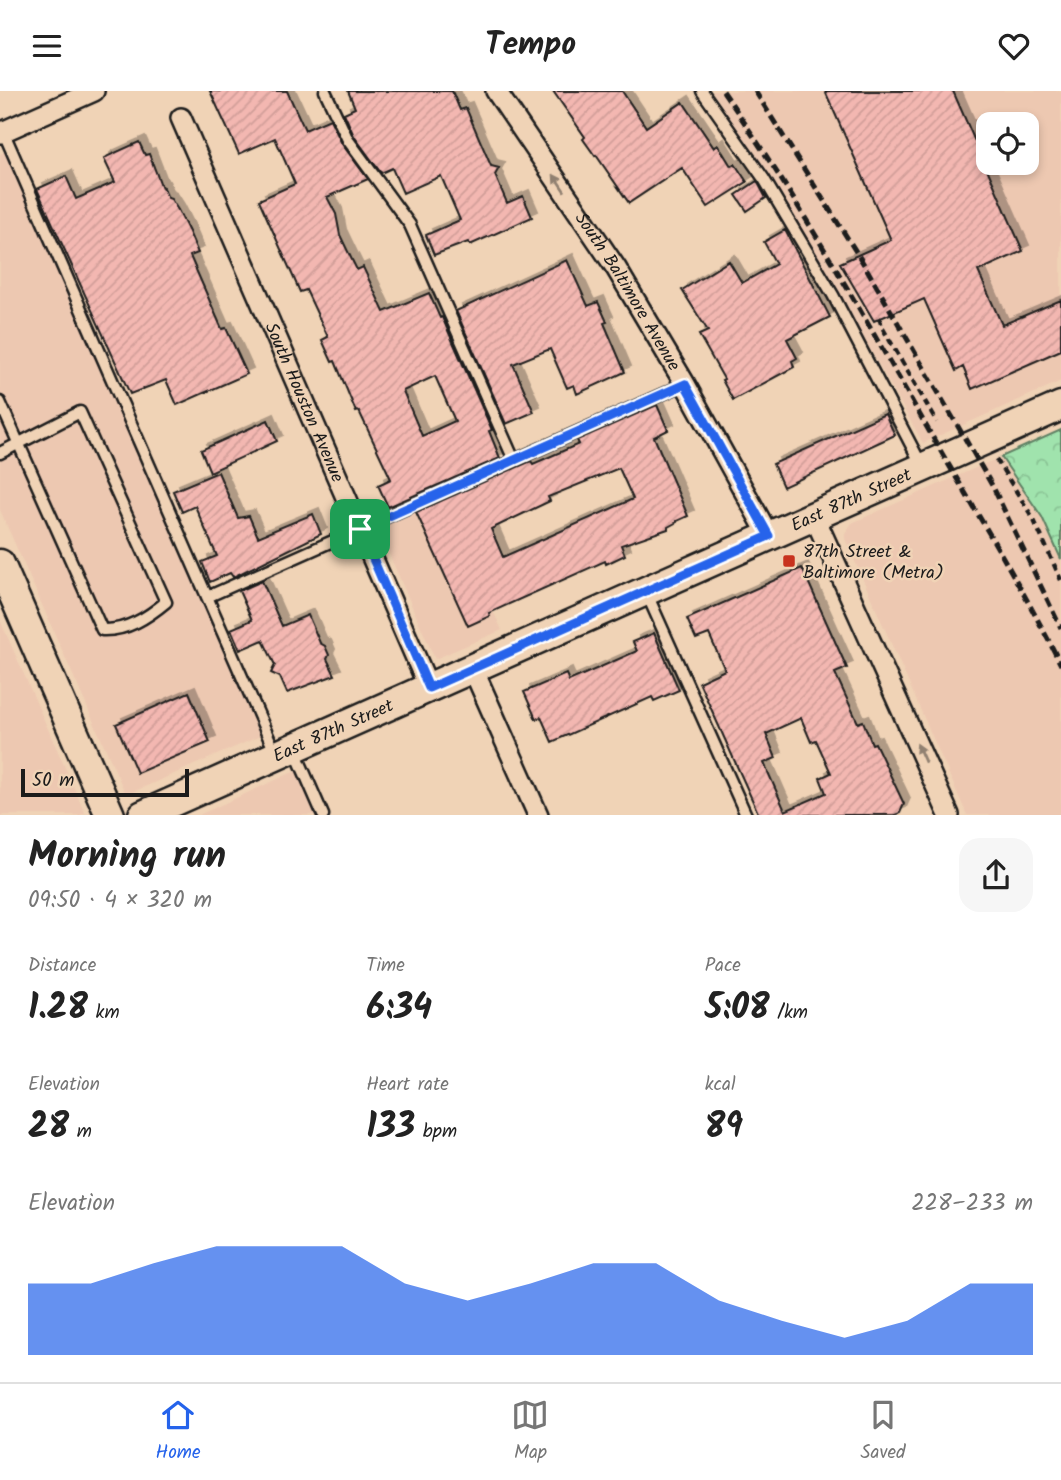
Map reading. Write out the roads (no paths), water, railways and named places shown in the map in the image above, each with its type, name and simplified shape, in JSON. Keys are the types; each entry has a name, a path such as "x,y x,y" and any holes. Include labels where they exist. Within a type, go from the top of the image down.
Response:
{"main road":[{"name":"East 87th Street","path":"143,815 1061,406"},
{"path":"0,564 110,815"}],"street":[{"path":"1,130 94,91"},
{"name":"South Baltimore Avenue","path":"496,91 616,268 685,384 769,536"},
{"name":"South Houston Avenue","path":"181,118 429,688"},
{"path":"814,516 949,815"},
{"path":"473,669 538,815"}],"lane":[{"path":"325,91 348,140 410,225 514,460"},
{"path":"702,91 764,179 833,295 922,468"},
{"path":"1,130 207,597 285,752 323,815"},
{"path":"207,597 685,384"},
{"path":"0,402 17,442 102,630 112,630 146,619 166,602 79,412 17,442 0,453"},
{"path":"646,591 746,815"}],"railway":[{"path":"723,91 777,172 852,297 1012,573 1061,665"},
{"path":"755,91 865,266 993,487 1061,628"}],"place":[{"name":"87th Street & Baltimore (Metra)","path":"789,561"}]}
